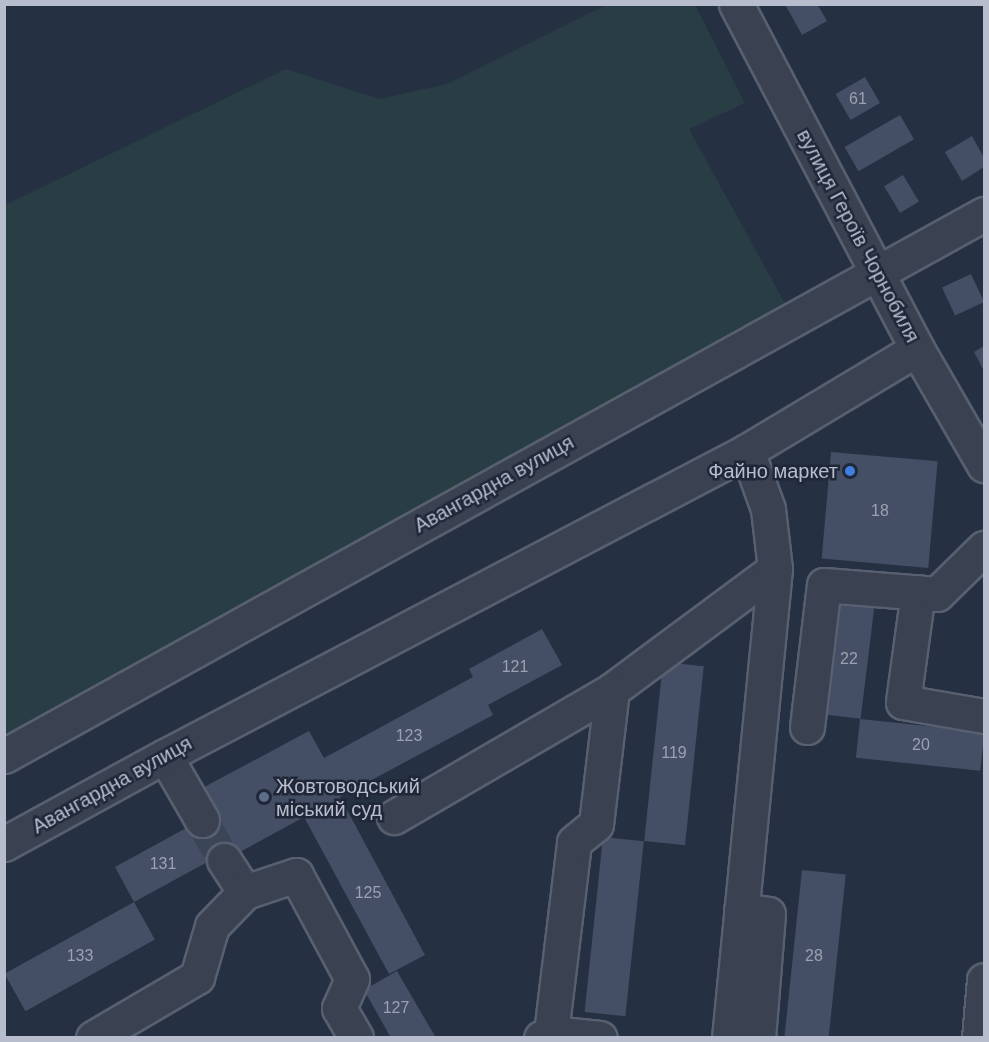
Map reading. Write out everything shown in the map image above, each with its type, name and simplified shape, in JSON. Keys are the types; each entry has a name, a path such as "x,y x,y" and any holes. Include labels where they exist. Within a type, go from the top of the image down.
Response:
{"street":[{"name":"вулиця Героїв Чорнобиля","path":"736,4 917,349 984,465"},
{"name":"Авангардна вулиця","path":"4,756 984,214"},
{"name":"Авангардна вулиця","path":"4,844 165,756 747,451 917,349"},
{"path":"729,1038 775,569 768,509 747,451"},
{"path":"807,727 824,585 937,594 984,548"},
{"path":"394,817 612,690 775,569"},
{"path":"918,592 903,702 984,716"},
{"path":"600,1038 546,1035 574,842 596,825 612,690"},
{"path":"165,756 202,820"},
{"path":"224,860 245,892"},
{"path":"93,1038 197,977 212,926 245,892 296,875 352,979 339,1008 356,1038"},
{"path":"741,910 768,914 758,1038"},
{"path":"979,1038 984,980"}],"green space":[{"path":"606,5 695,5 745,103 689,129 793,318 5,740 5,205 286,69 379,99 447,84"}],"building":[{"path":"789,4 817,4 827,21 802,35 786,6"},
{"path":"865,77 880,103 851,120 836,94"},
{"path":"900,115 914,139 859,171 845,147"},
{"path":"972,136 984,158 984,167 962,181 945,152"},
{"path":"903,175 919,202 900,213 884,186"},
{"path":"971,274 984,302 955,316 942,288"},
{"path":"984,346 984,371 974,352"},
{"path":"831,452 938,461 928,568 822,559"},
{"path":"837,599 875,604 861,719 823,714"},
{"path":"542,629 562,665 488,705 493,715 340,797 425,955 389,974 304,817 214,866 211,860 134,902 115,867 208,816 195,792 309,731 324,758 473,677 469,669"},
{"path":"663,662 704,666 685,845 644,841"},
{"path":"860,719 984,732 980,771 856,758"},
{"path":"603,837 644,841 625,1016 585,1012"},
{"path":"802,870 846,875 829,1038 784,1038"},
{"path":"134,902 155,940 25,1011 5,974"},
{"path":"397,971 436,1038 391,1038 364,990"}],"tunnel":[{"path":"202,820 224,860"}],"place":[{"name":"Файно маркет","path":"850,471"},
{"name":"Жовтоводський міський суд","path":"264,797"}]}
